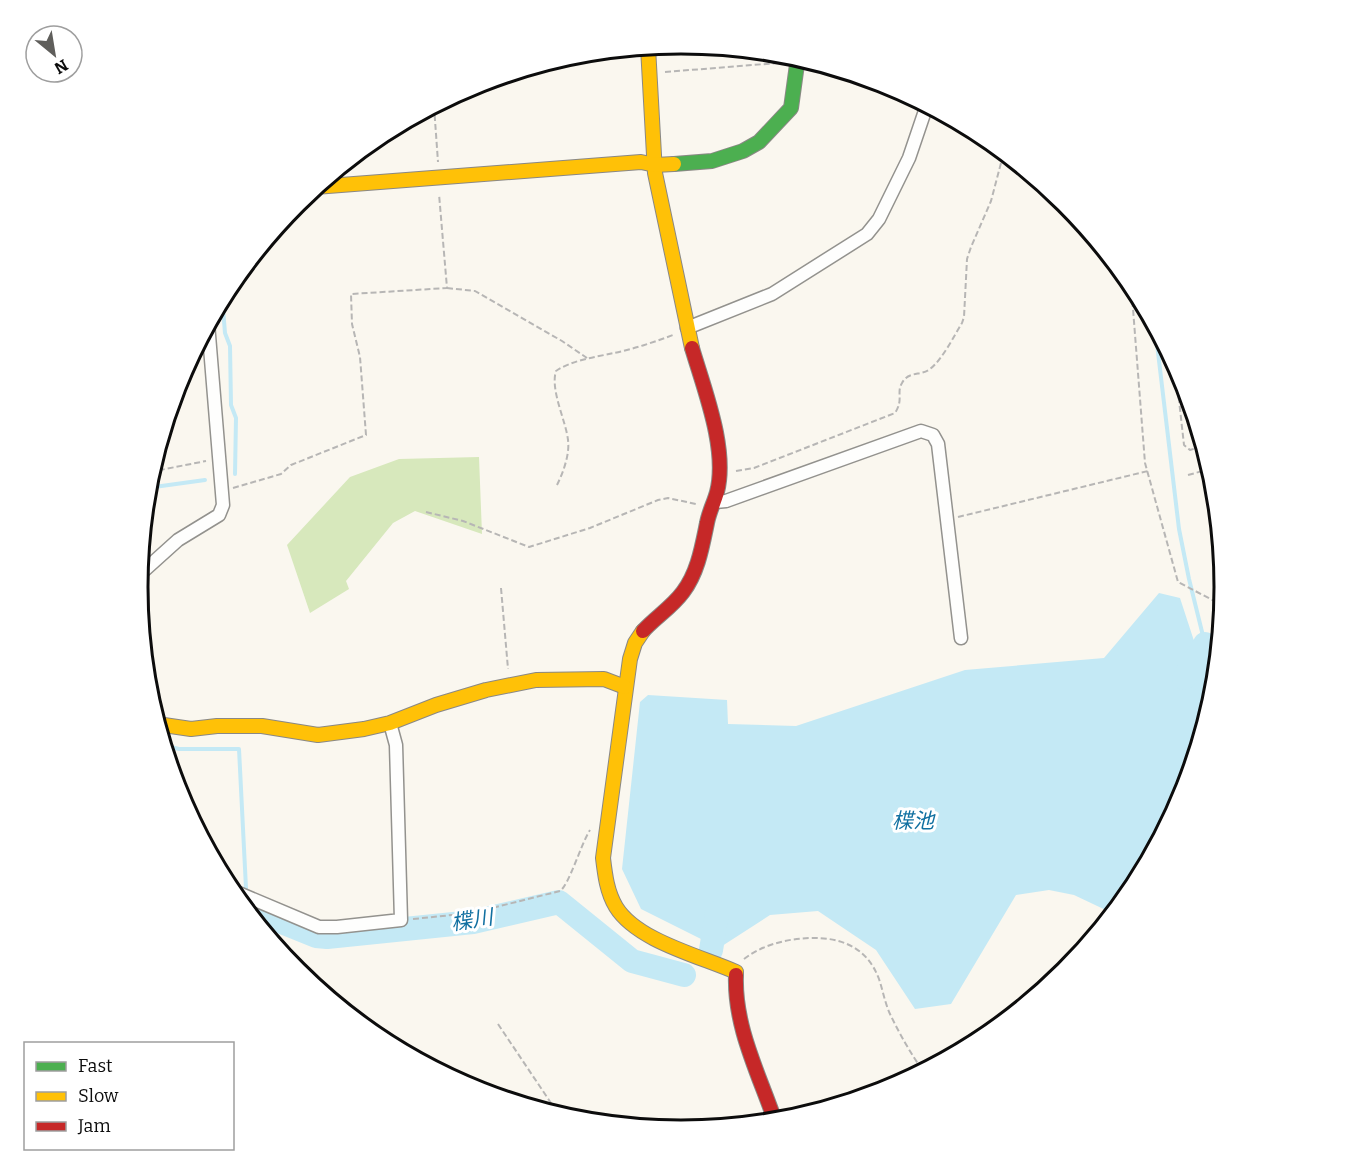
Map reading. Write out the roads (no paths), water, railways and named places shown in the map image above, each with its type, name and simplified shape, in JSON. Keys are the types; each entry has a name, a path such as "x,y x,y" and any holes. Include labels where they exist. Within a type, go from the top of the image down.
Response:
{"street":[{"path":"649,55 654,173 687,328 718,442 719,475 694,573 686,590 670,608 645,629 635,642 630,659 603,858 605,882 621,914 632,926 651,938 736,972 736,999 740,1019 772,1112"},
{"path":"329,186 641,162 655,165 712,161 726,158 759,142 791,108 797,67"},
{"path":"687,328 772,294 867,234 879,219 909,158 924,113"},
{"path":"149,566 178,540 219,516 223,505 205,346"},
{"path":"713,505 921,431 933,435 938,444 961,638"},
{"path":"166,725 191,729 217,726 262,726 318,735 390,723 436,705 486,690 536,680 604,679 626,687"},
{"path":"248,897 318,927 401,920 396,745 390,723"}],"water":[{"name":"楪池","path":"1159,593 1180,598 1196,647 1206,655 1209,654 1195,725 1173,791 1159,823 1124,883 1104,909 1074,895 1049,890 1016,895 951,1004 915,1009 876,950 818,911 770,915 719,948 641,909 622,869 640,702 648,695 727,700 728,724 796,726 965,670 1104,658"}],"waterway":[{"path":"223,313 225,333 230,346 231,405 236,418 235,474"},
{"path":"1158,348 1179,529 1205,644"},
{"path":"157,487 205,480"},
{"name":"楪池","path":"1184,678 1205,644"},
{"path":"173,747 239,749 246,895"},
{"name":"楪川","path":"260,913 316,936 327,937 473,922 559,902 632,961 684,975"},
{"name":"楪池","path":"711,950 717,913"}]}
